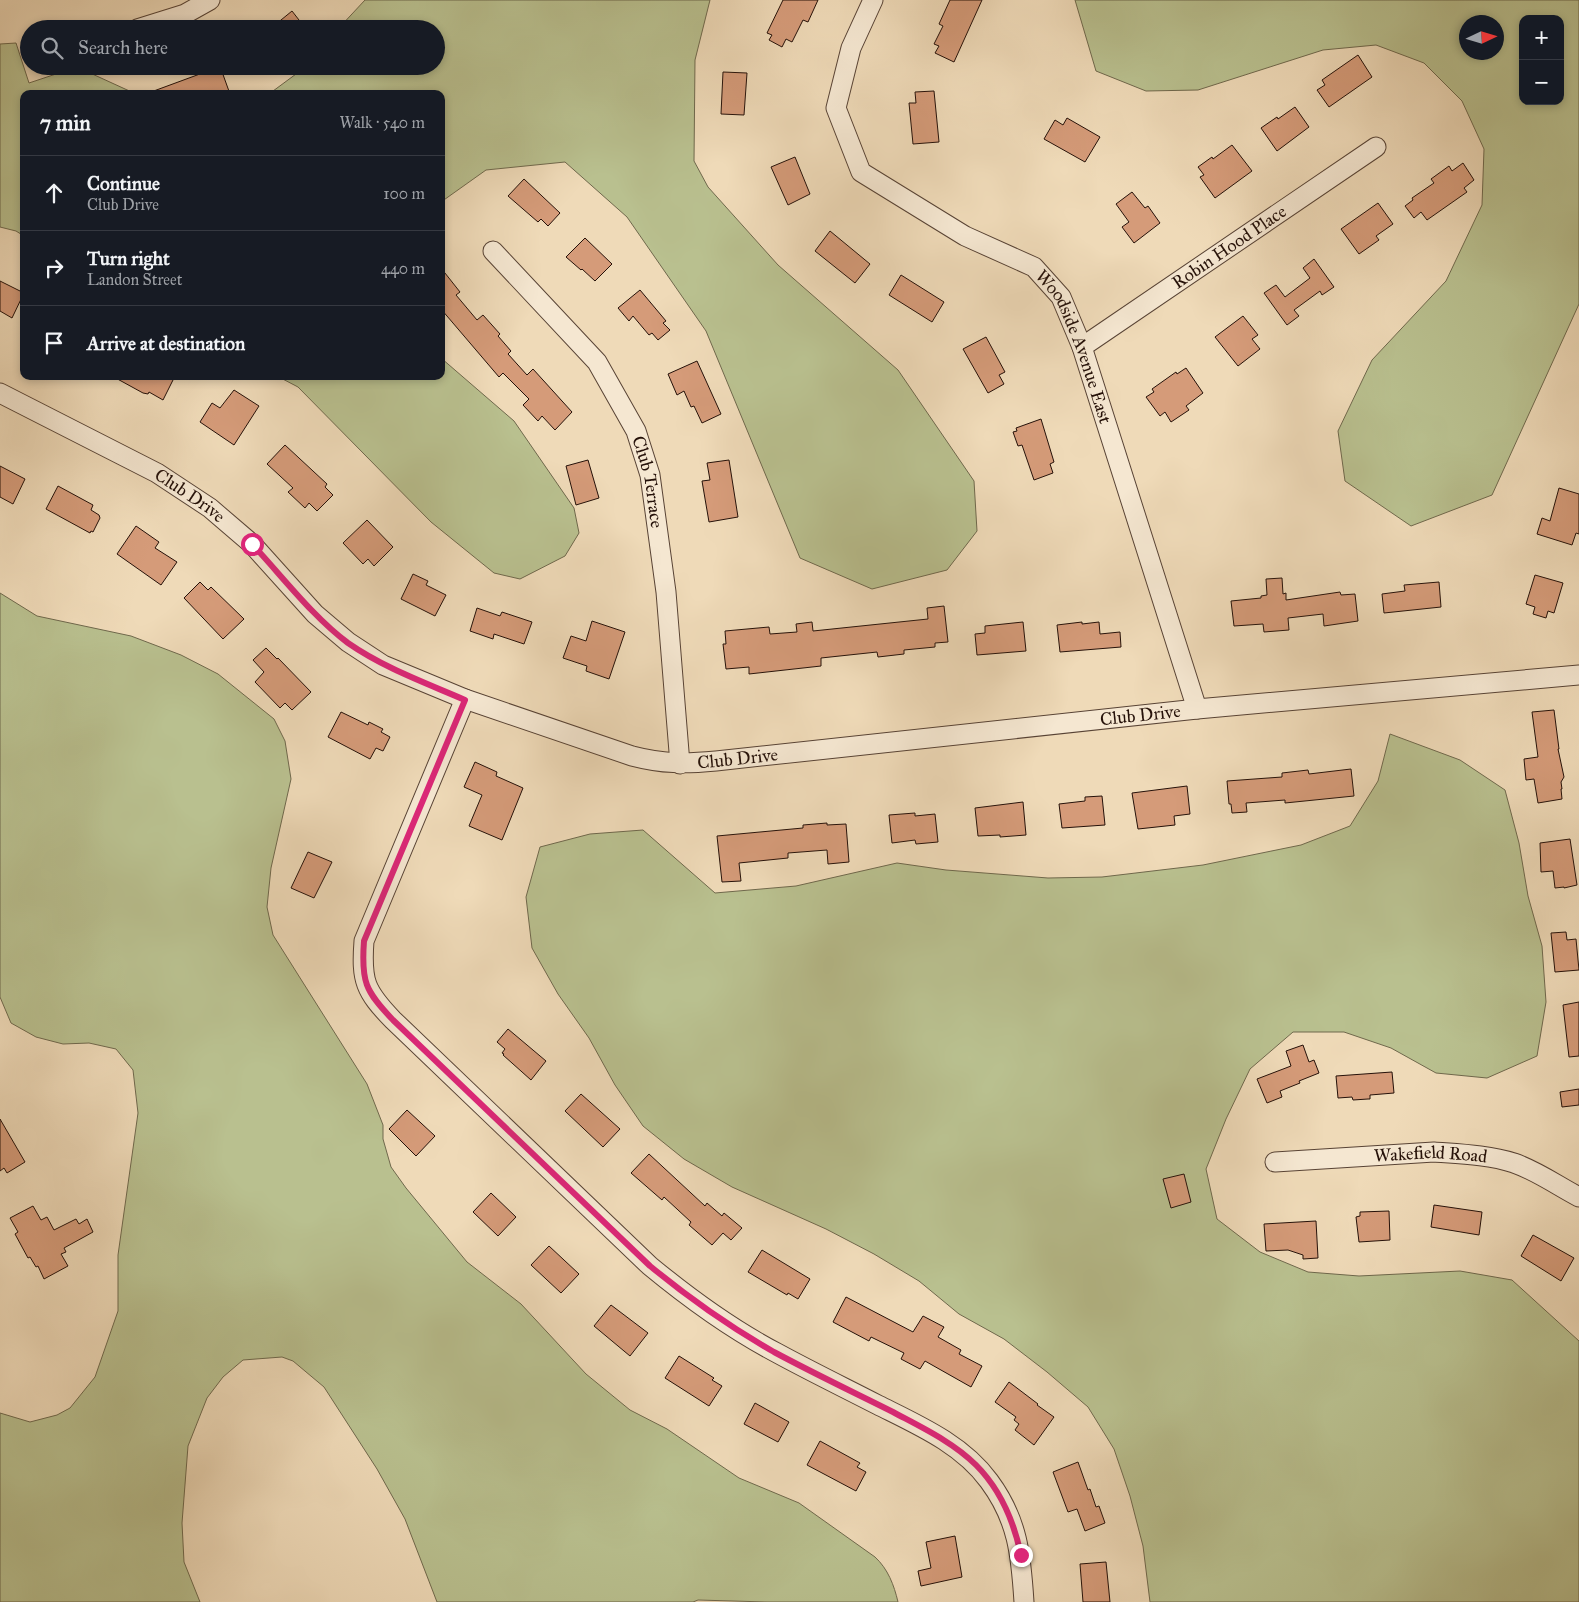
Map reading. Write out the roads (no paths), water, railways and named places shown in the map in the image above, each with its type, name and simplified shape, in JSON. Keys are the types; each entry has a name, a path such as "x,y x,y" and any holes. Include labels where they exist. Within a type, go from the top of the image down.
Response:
{"street":[{"path":"166,20 185,14 210,0"},
{"name":"Woodside Avenue East","path":"873,0 851,48 836,108 861,172 965,236 1034,268 1061,296 1082,348 1197,709"},
{"name":"Robin Hood Place","path":"1082,348 1376,147"},
{"name":"Club Terrace","path":"493,251 597,362 636,431 650,475 666,592 680,764"},
{"name":"Club Drive","path":"0,393 157,473 210,508 252,544 315,614 348,642 383,664 465,700 632,756 656,762 680,764 1197,709 1579,674"},
{"path":"465,700 364,941 362,961 364,977 372,995 393,1020 650,1266 690,1298 732,1328 776,1353 926,1429 976,1465 990,1482 1005,1507 1016,1531 1021,1555 1024,1602"},
{"name":"Wakefield Road","path":"1275,1162 1434,1152 1453,1153 1494,1158 1514,1163 1579,1196"}]}
